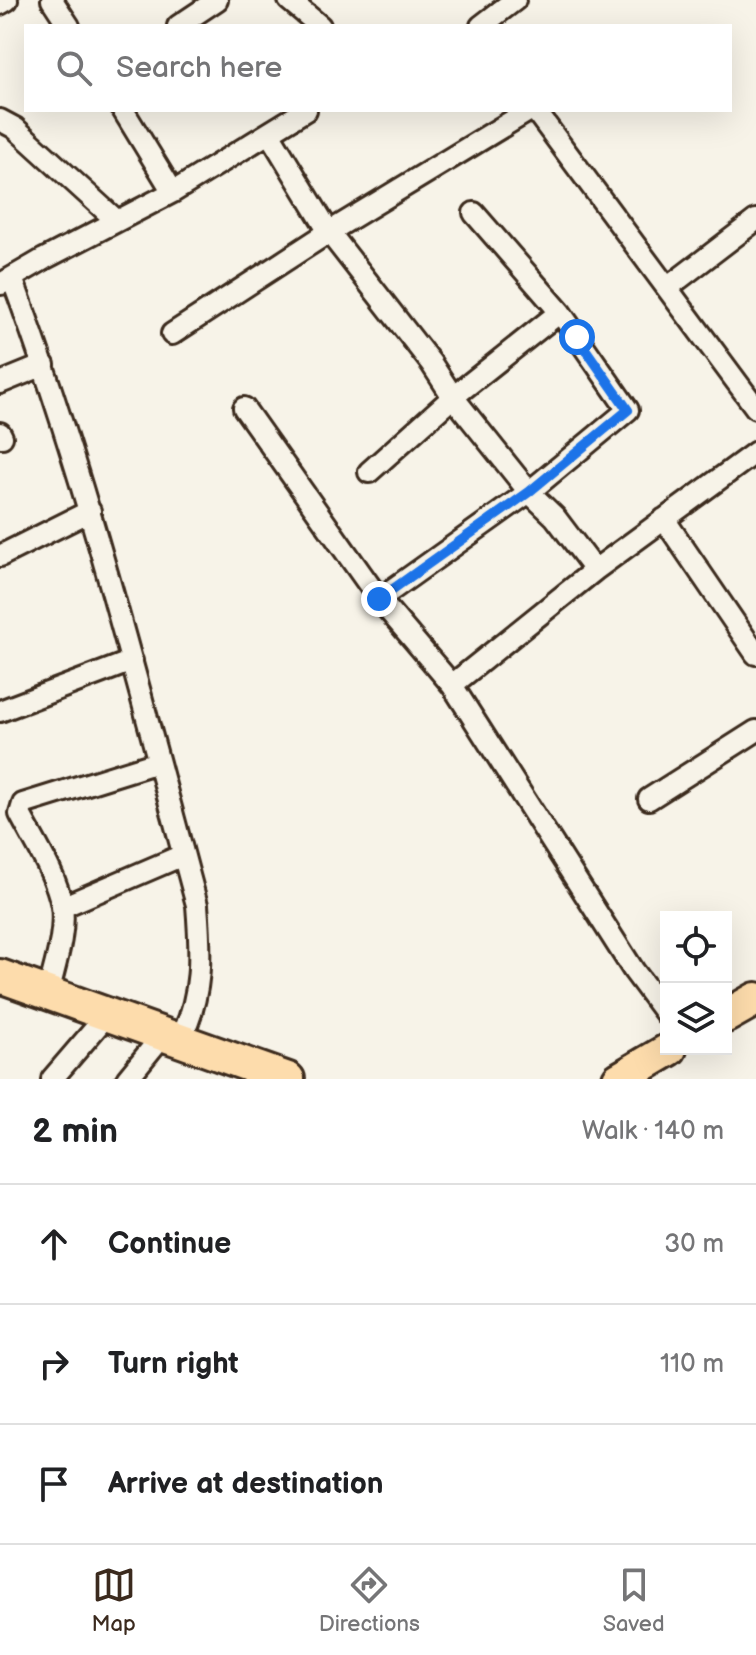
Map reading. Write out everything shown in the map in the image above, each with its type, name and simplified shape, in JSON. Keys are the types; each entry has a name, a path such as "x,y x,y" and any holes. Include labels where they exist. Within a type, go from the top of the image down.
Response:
{"main road":[{"path":"0,976 288,1079"},
{"path":"732,1013 756,999"},
{"path":"619,1079 660,1055"}],"street":[{"path":"0,4 7,0"},
{"path":"52,0 68,24"},
{"path":"181,24 217,0"},
{"path":"289,0 318,24"},
{"path":"484,24 515,0"},
{"path":"124,112 173,192"},
{"path":"127,1079 193,1014 201,956 197,905 90,511 44,365 6,281 173,192 303,112"},
{"path":"172,334 329,232 529,112"},
{"path":"534,112 756,408"},
{"path":"0,120 15,128 117,221"},
{"path":"269,133 329,232 431,363 453,397 529,492 555,517 595,570"},
{"path":"379,599 529,492 628,410 560,312 474,213"},
{"path":"667,288 756,220"},
{"path":"369,472 453,397 560,312"},
{"path":"0,383 44,365"},
{"path":"244,408 379,599 452,685 634,971 660,1006"},
{"path":"452,685 595,570 756,452"},
{"path":"0,556 90,511"},
{"path":"664,519 756,654"},
{"path":"0,711 132,661"},
{"path":"649,799 756,731"},
{"path":"48,994 61,933 62,907 51,874 20,814 23,804 158,762"},
{"path":"62,907 183,855"},
{"path":"52,1079 107,1015"}],"route":[{"path":"379,599 529,492 628,410 577,337"}]}
